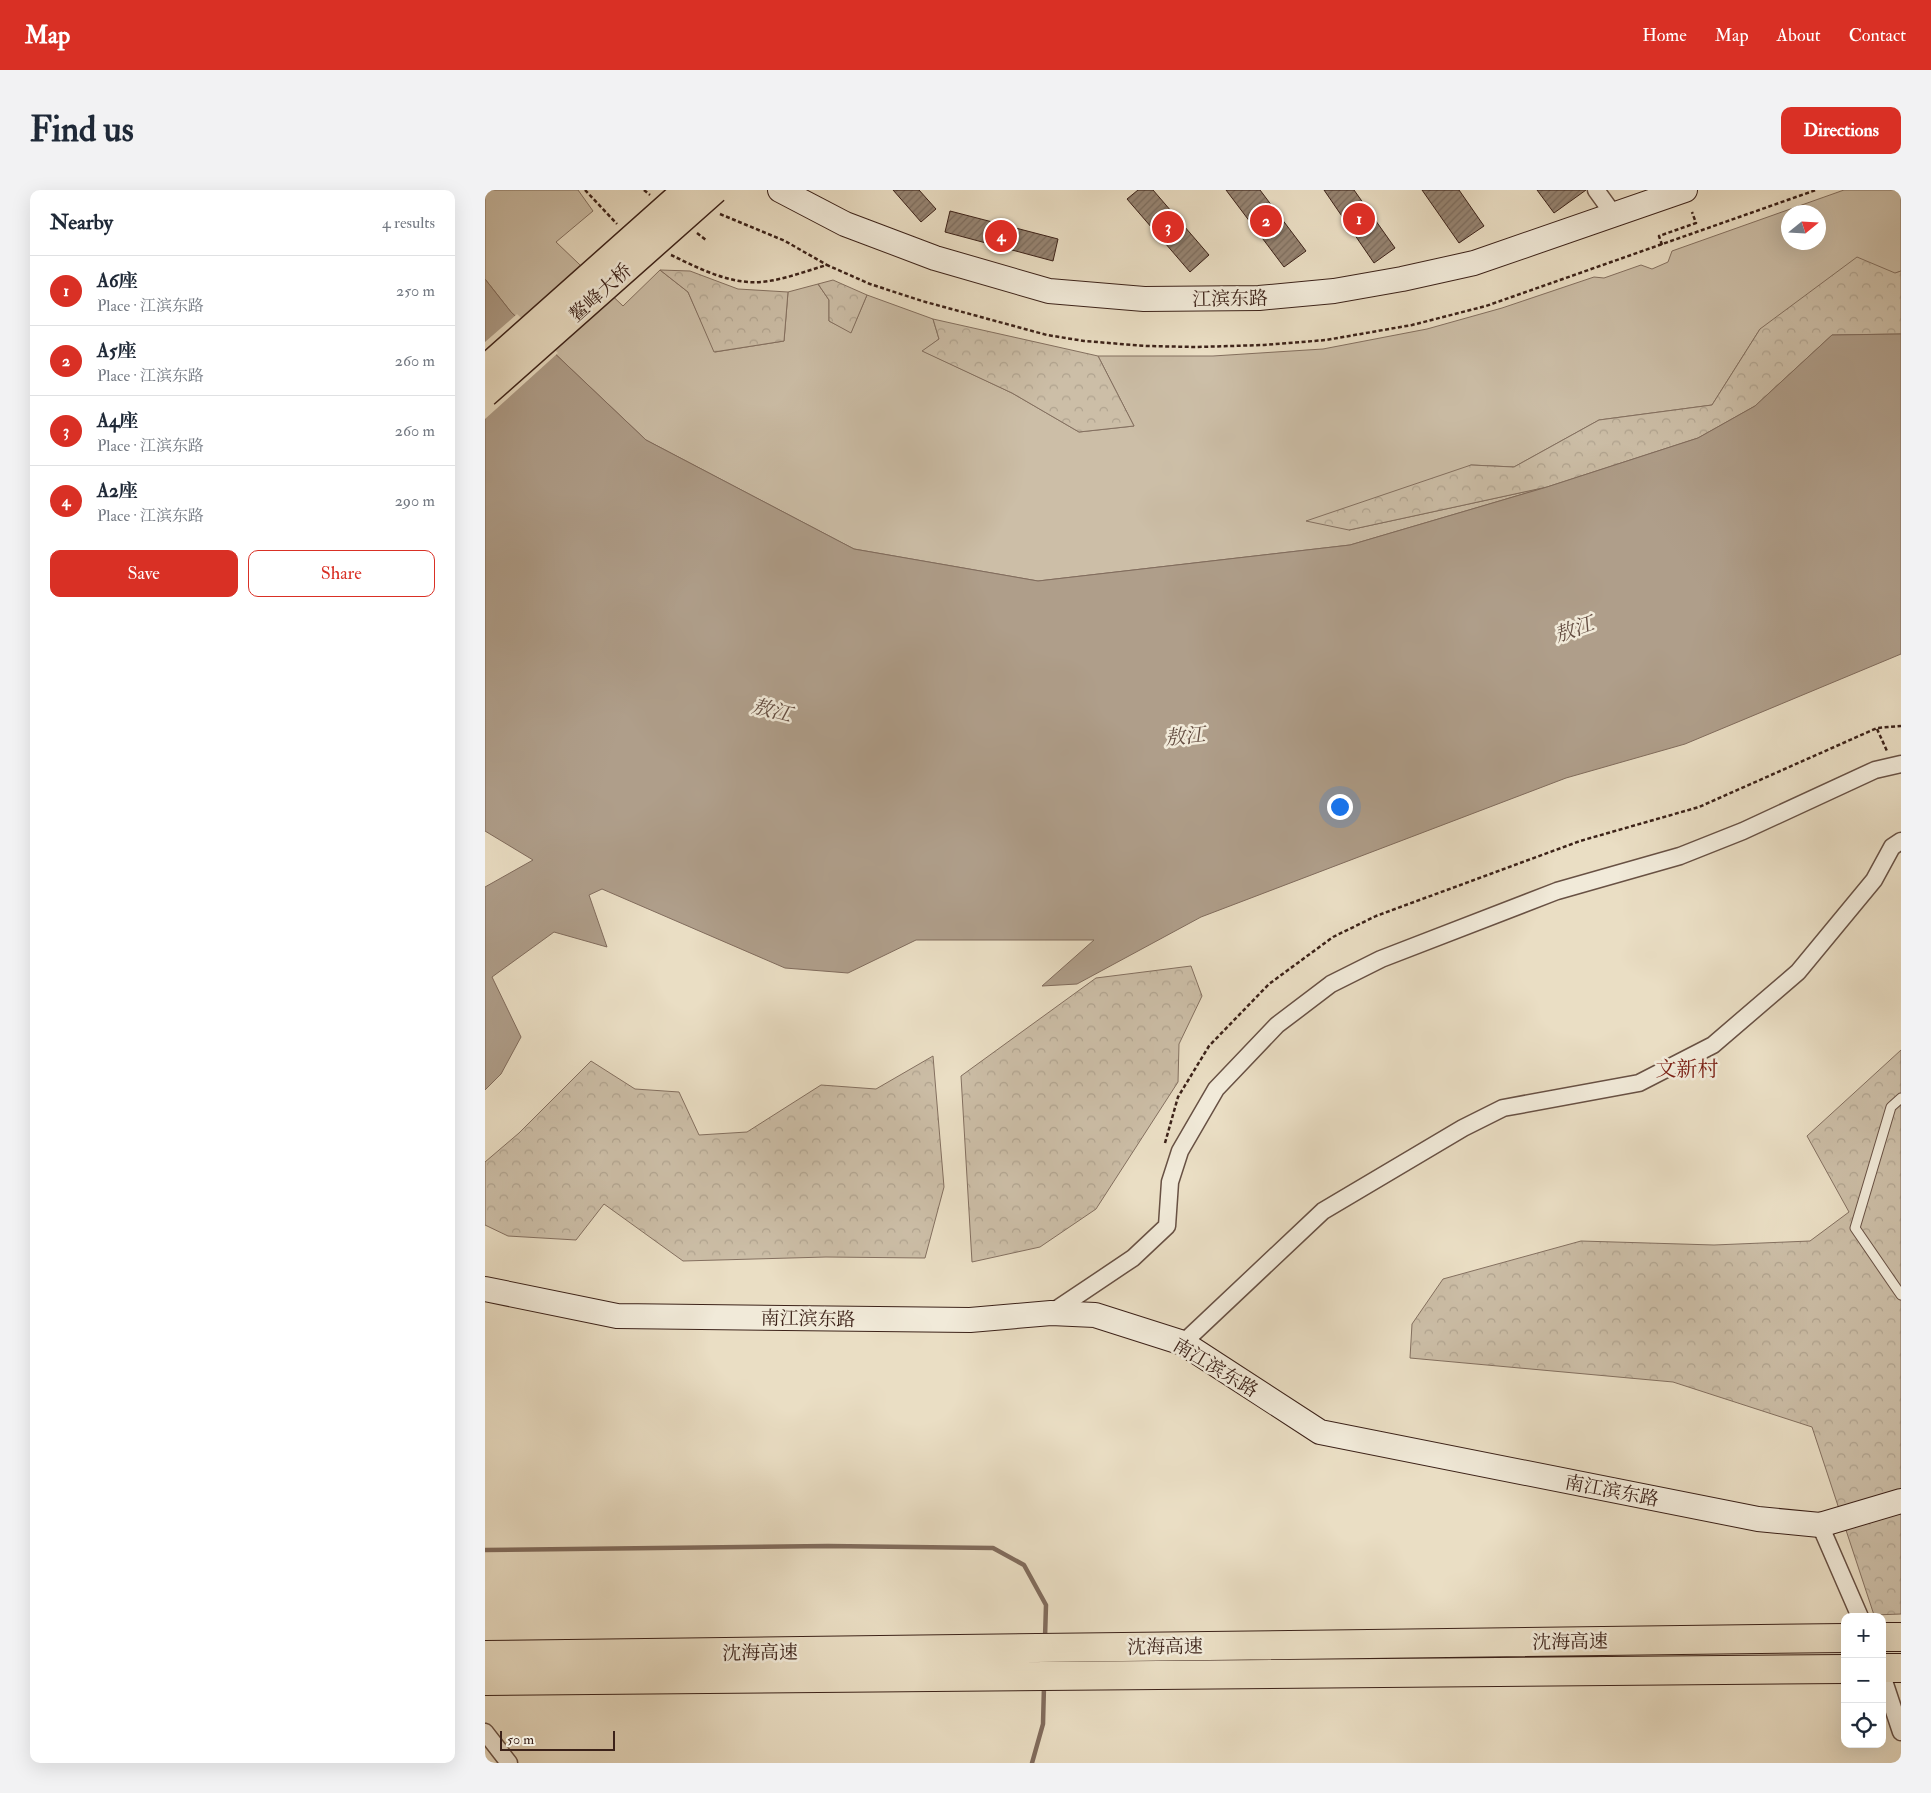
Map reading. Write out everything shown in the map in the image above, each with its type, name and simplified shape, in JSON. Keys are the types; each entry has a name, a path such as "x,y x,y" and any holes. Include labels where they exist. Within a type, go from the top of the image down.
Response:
{"highway":[{"path":"1886,1638 1901,1637"},
{"name":"沈海高速","path":"485,1655 1841,1638"},
{"path":"1886,1668 1901,1668"},
{"name":"沈海高速","path":"485,1681 1841,1669"}],"main road":[{"name":"鳌峰大桥","path":"485,370 686,190"},
{"name":"鳌峰大桥","path":"485,394 715,190"},
{"name":"江滨东路","path":"780,190 845,224 935,258 1049,291 1144,299 1259,298 1334,291 1402,280 1474,263 1685,190"},
{"name":"南江滨东路","path":"485,1289 617,1316 969,1320 1051,1313 1095,1315 1183,1343 1320,1432 1758,1519 1820,1525 1901,1501"}],"street":[{"path":"1596,190 1614,215"},
{"path":"1051,1313 1133,1258 1167,1226 1170,1182 1180,1151 1216,1089 1277,1026 1331,984 1381,959 1557,892 1680,856 1743,831 1875,770 1901,764"},
{"path":"1183,1343 1323,1211 1463,1128 1503,1108 1639,1083 1713,1045 1798,972 1874,880 1892,847 1901,841"},
{"path":"1820,1525 1858,1613"},
{"path":"1886,1687 1901,1732"},
{"path":"485,1732 509,1763"}],"lane":[{"path":"1901,1098 1891,1107 1855,1228 1901,1295"}],"path":[{"path":"1662,245 1659,236 1695,223 1692,212"},
{"path":"770,235 785,241 827,265"},
{"path":"1877,728 1887,752"}],"green space":[{"path":"485,190 578,190 593,211 556,242 623,306 660,270 688,292 715,352 784,341 788,292 818,284 829,300 829,321 851,332 867,295 933,319 939,339 923,351 1012,393 1079,432 1134,426 1098,356 1213,356 1323,349 1427,329 1502,308 1594,277 1604,278 1641,265 1652,269 1668,262 1672,251 1781,212 1781,250 1826,250 1826,205 1802,205 1844,190 1901,190 1901,271 1760,329 1712,405 1599,420 1514,467 1471,465 1349,530 1547,487 1350,545 1038,581 854,549 646,440 511,312 485,279"},
{"path":"1857,257 1895,273 1901,271 1901,334 1832,335 1755,406 1698,438 1547,487 1349,530 1306,521 1471,465 1514,467 1599,420 1712,405 1760,329"},
{"path":"660,270 690,271 738,289 788,292 784,341 714,352 688,292"},
{"path":"833,280 867,295 851,333 829,321 829,300 818,284"},
{"path":"933,319 1098,356 1134,426 1079,432 1012,393 922,351 939,339"},
{"path":"1191,966 1202,996 1179,1044 1178,1082 1096,1209 1040,1247 972,1262 961,1076 1096,978"},
{"path":"1901,1050 1901,1614 1873,1613 1812,1427 1673,1382 1410,1358 1412,1324 1443,1279 1581,1241 1714,1245 1810,1241 1849,1212 1807,1136"},
{"path":"933,1056 944,1187 925,1258 826,1257 683,1261 604,1204 576,1240 508,1236 485,1225 485,1162 519,1133 591,1061 635,1089 679,1092 699,1135 747,1132 821,1085 876,1089"}],"water":[{"name":"敖江","path":"485,279 511,312 646,440 854,549 1038,581 1350,545 1547,487 1698,438 1755,406 1832,335 1901,334 1901,654 1685,744 1566,778 1201,917 1077,984 1042,986 1094,940 916,940 848,973 785,968 602,889 589,895 607,947 554,932 492,977 521,1037 501,1074 485,1090 485,887 533,860 485,831"}],"pier":[{"path":"517,314 558,353 485,419 485,342"}],"building":[{"path":"893,190 919,190 936,209 921,222"},
{"path":"1138,190 1153,190 1209,255 1190,272 1127,199"},
{"path":"1226,190 1260,190 1306,251 1284,267"},
{"path":"1324,190 1354,190 1395,248 1374,263"},
{"path":"1422,190 1459,190 1484,226 1459,243"},
{"path":"1537,190 1586,190 1554,213"},
{"path":"950,211 1058,239 1053,261 945,232"}],"waterway":[{"path":"485,1550 828,1546 993,1548 1024,1565 1046,1605 1045,1638"},
{"path":"1032,1763 1043,1724 1044,1686"}],"place":[{"name":"A6座","path":"1359,219"},
{"name":"A5座","path":"1266,221"},
{"name":"A4座","path":"1168,227"},
{"name":"A2座","path":"1001,236"}],"district":[{"name":"文新村","path":"1687,1069"}]}
